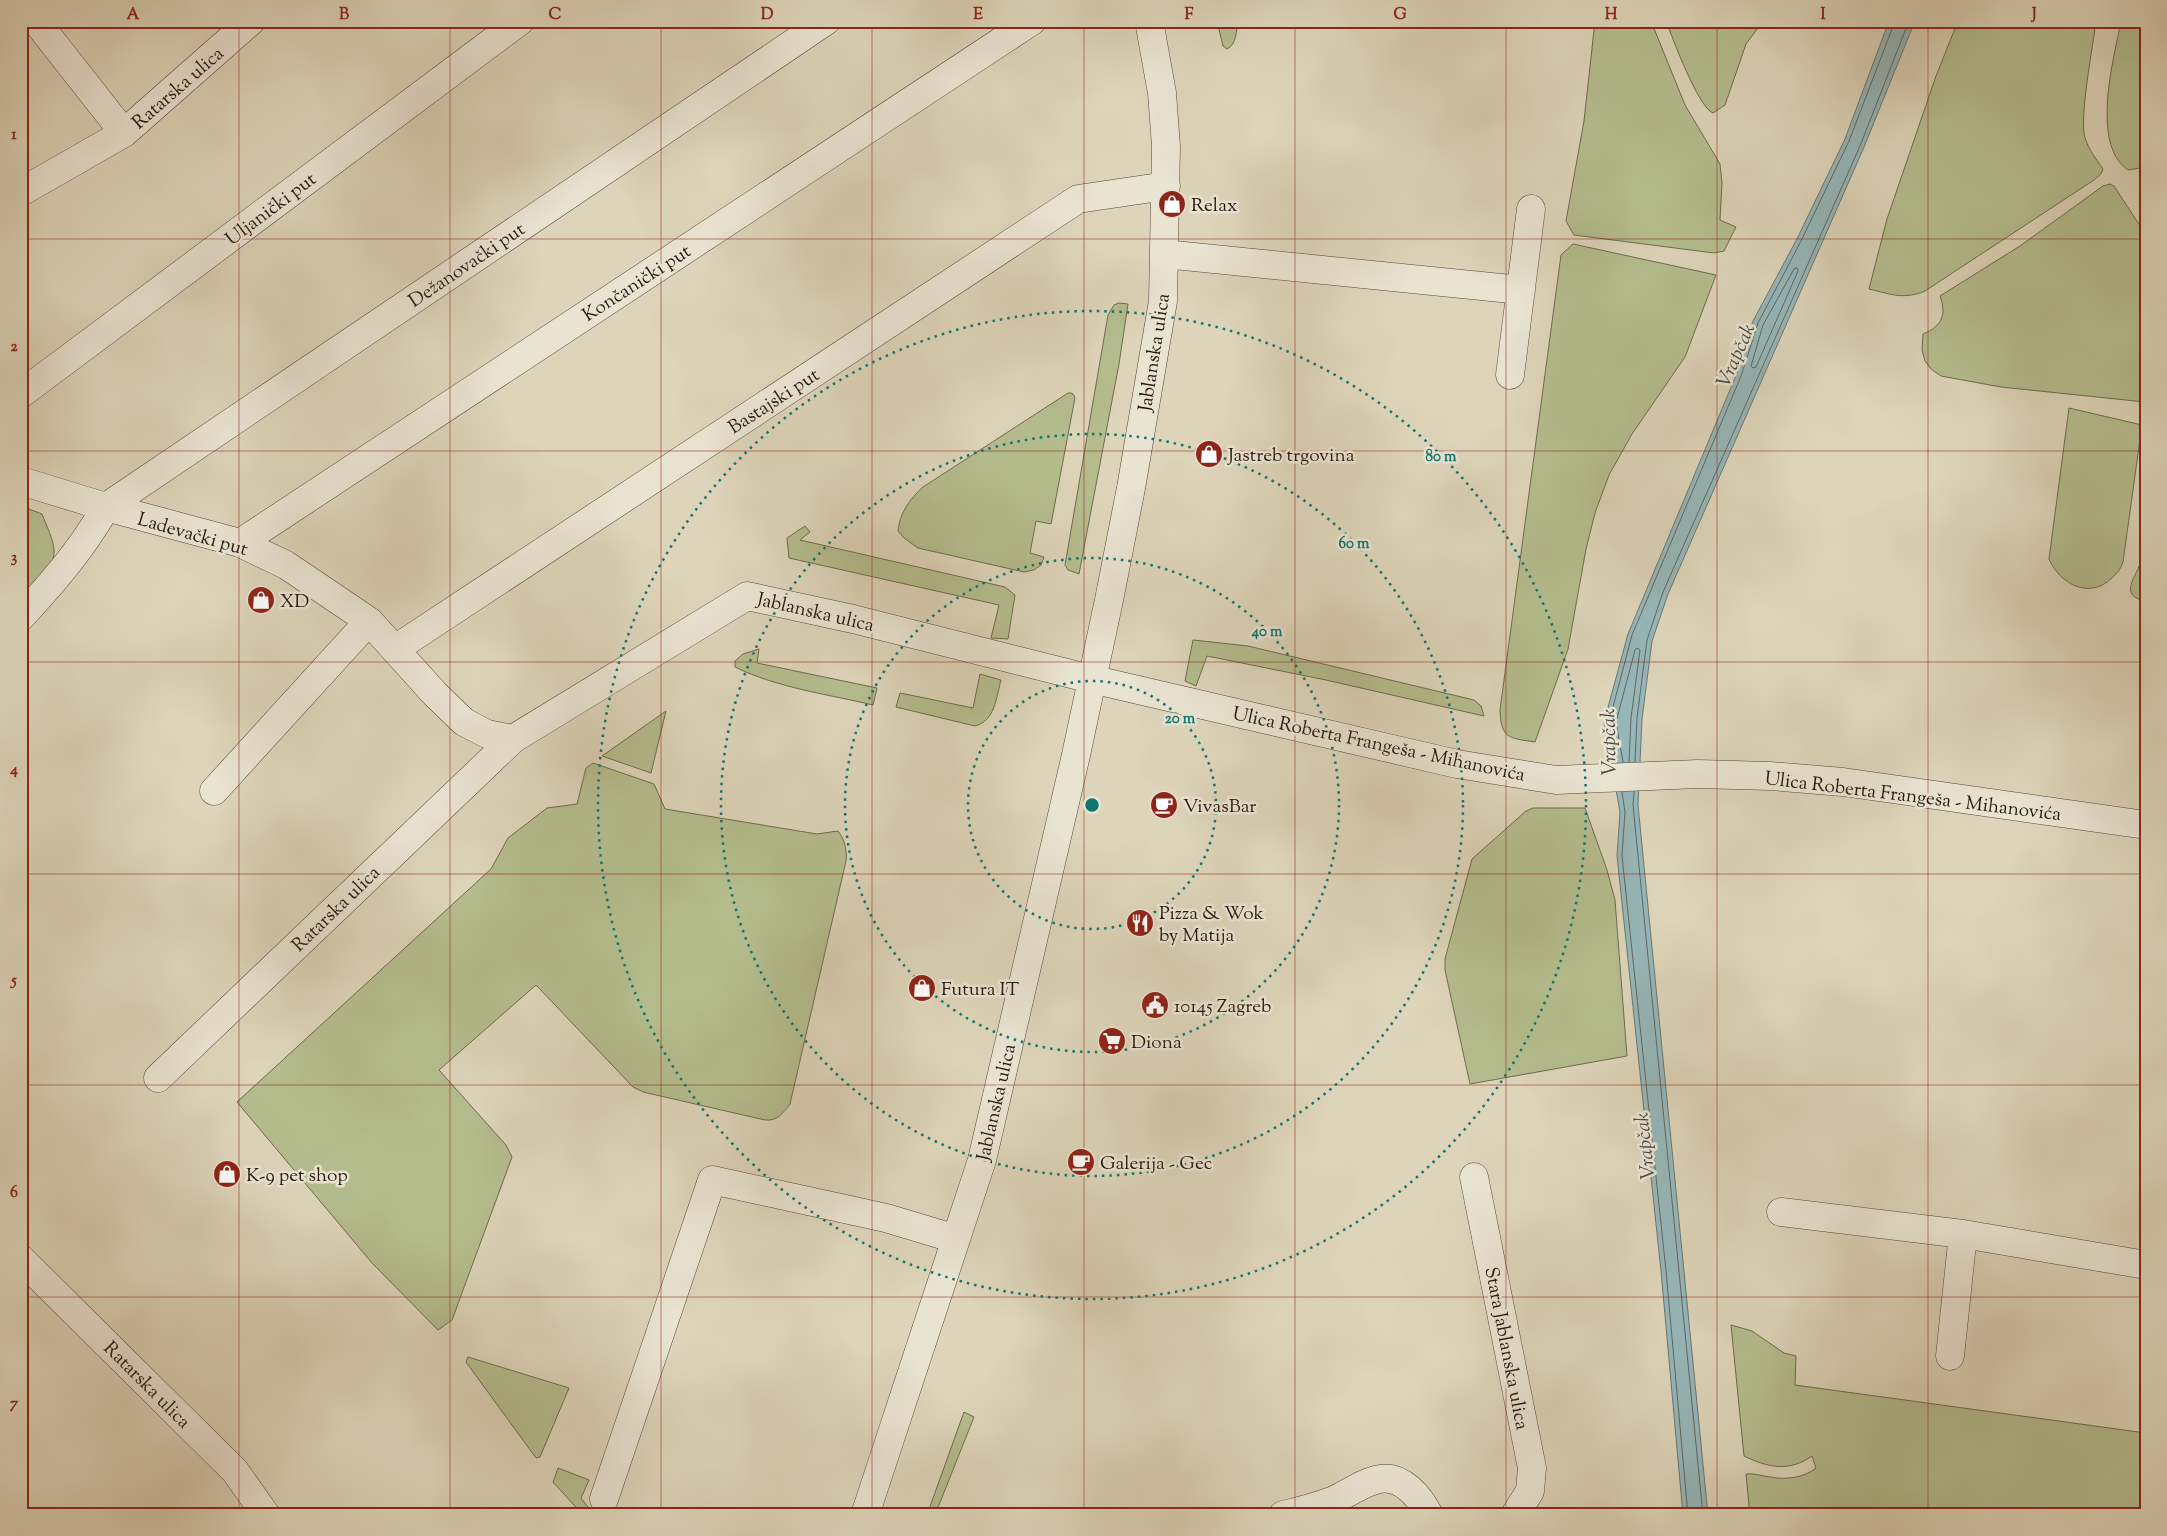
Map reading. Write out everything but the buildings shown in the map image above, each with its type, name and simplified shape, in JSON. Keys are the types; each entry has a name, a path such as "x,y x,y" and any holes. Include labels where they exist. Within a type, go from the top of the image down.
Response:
{"street":[{"name":"Ratarska ulica","path":"36,21 124,134"},
{"name":"Ratarska ulica","path":"21,192 124,134 251,21"},
{"name":"Uljanički put","path":"21,394 520,21"},
{"name":"Dežanovački put","path":"106,508 826,21"},
{"name":"Končanički put","path":"240,544 1032,21"},
{"name":"Jablanska ulica","path":"866,1515 982,1160 1111,591 1163,301 1166,146 1162,93 1149,21"},
{"name":"Bastajski put","path":"395,650 1078,199 1166,186"},
{"path":"1510,375 1531,209"},
{"path":"1164,254 1521,290"},
{"name":"Ladevački put","path":"21,481 106,508 240,544 286,565 370,621 435,694 464,722 487,734 513,739"},
{"path":"21,617 88,539 106,508"},
{"name":"Jablanska ulica","path":"513,739 747,596 854,619 1092,679"},
{"path":"214,791 370,621"},
{"name":"Ulica Roberta Frangeša - Mihanovića","path":"1092,679 1457,764 1537,777 1580,780 1698,774 1770,776 1843,782 2146,825"},
{"name":"Ratarska ulica","path":"158,1078 513,739"},
{"name":"Stara Jablanska ulica","path":"1474,1177 1532,1468 1530,1491 1515,1515"},
{"path":"604,1499 712,1180 886,1218 956,1239"},
{"path":"1781,1212 1963,1234 2146,1265"},
{"path":"1950,1356 1963,1234"},
{"name":"Ratarska ulica","path":"21,1259 235,1471 266,1515"},
{"path":"1283,1515 1333,1500 1380,1479 1396,1480 1408,1488 1423,1503 1429,1515"}],"green space":[{"path":"1217,21 1238,21 1233,44 1227,49 1223,46"},
{"path":"1595,21 1651,21 1685,105 1720,164 1722,183 1720,220 1736,227 1724,251 1714,253 1574,235 1566,221 1584,121"},
{"path":"1666,21 1763,21 1746,44 1725,105 1713,113 1700,99 1693,86"},
{"path":"1958,21 2096,21 2085,99 2084,128 2085,138 2103,169 2101,174 2094,180 1925,291 1904,296 1869,289 1887,219 1936,76"},
{"path":"2121,21 2138,21 2146,31 2146,167 2128,170 2117,158 2110,141 2107,121 2110,78"},
{"path":"2110,184 2114,186 2146,235 2145,402 2001,387 1941,376 1931,369 1925,361 1922,350 1923,334 1935,327 1941,319 1943,309 1940,296 2020,246 2103,186"},
{"path":"1573,244 1716,275 1685,357 1632,434 1609,475 1595,513 1586,549 1568,649 1535,742 1513,738 1508,735 1502,727 1500,710 1561,255"},
{"path":"1119,303 1128,304 1119,364 1079,574 1068,570 1065,565 1108,315 1114,305"},
{"path":"1068,393 1072,393 1075,397 1051,524 1036,521 1030,553 1044,557 1041,565 1034,570 1024,572 918,548 898,531 906,506 923,487"},
{"path":"2069,408 2142,425 2123,562 2112,578 2103,585 2094,588 2076,586 2068,582 2060,576 2049,559"},
{"path":"21,506 42,514 54,551 51,565 47,571 37,584 21,599"},
{"path":"2146,521 2146,601 2132,595 2131,585 2141,561"},
{"path":"805,526 810,532 800,540 1005,587 1015,595 1008,639 991,638 999,605 789,558 787,538"},
{"path":"1193,640 1248,646 1474,700 1481,706 1484,716 1326,680 1207,656 1196,686 1185,681"},
{"path":"759,649 757,663 877,688 873,705 803,690 768,680 735,667 735,661 743,654"},
{"path":"980,674 1001,680 991,714 982,723 975,726 896,707 900,693 973,708"},
{"path":"666,711 651,773 602,756"},
{"path":"593,763 654,784 665,809 817,834 838,831 840,834 845,845 846,861 790,1104 777,1118 765,1120 643,1092 633,1087 536,985 439,1070 506,1145 512,1157 452,1320 438,1330 372,1263 237,1102 491,869 508,838 547,808 577,804 586,768"},
{"path":"1533,808 1585,808 1607,870 1615,900 1627,1056 1470,1084 1445,970 1445,959 1472,859 1526,811"},
{"path":"1731,1325 1752,1331 1784,1353 1796,1356 1795,1385 2146,1433 2146,1515 1750,1515 1746,1474 1788,1478 1806,1474 1816,1468 1812,1456 1795,1464 1779,1466 1762,1463 1744,1456"},
{"path":"468,1357 569,1388 540,1457 536,1458 466,1362"},
{"path":"964,1412 974,1417 935,1515 927,1515"},
{"path":"558,1468 589,1480 581,1498 594,1515 583,1515 553,1482"}],"water":[{"name":"Vrapčak","path":"1889,21 1915,21 1864,147 1668,594 1652,641 1642,719 1638,805 1708,1515 1683,1515 1661,1271 1617,856 1620,812 1604,722 1628,634 1737,373 1753,321 1797,239 1845,139"}],"place":[{"name":"Relax","path":"1172,204"},
{"name":"Jastreb trgovina","path":"1209,454"},
{"name":"XD","path":"261,600"},
{"name":"VivasBar","path":"1164,805"},
{"name":"Pizza & Wok by Matija","path":"1140,923"},
{"name":"Futura IT","path":"922,988"},
{"name":"10145 Zagreb","path":"1155,1005"},
{"name":"Diona","path":"1112,1041"},
{"name":"Galerija - Gec","path":"1081,1162"},
{"name":"K-9 pet shop","path":"227,1174"}]}
